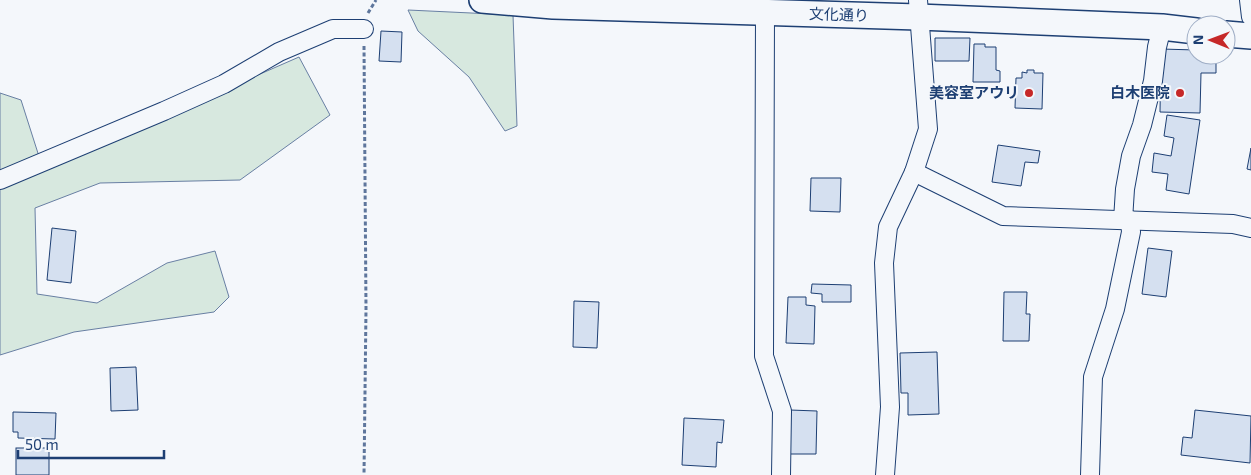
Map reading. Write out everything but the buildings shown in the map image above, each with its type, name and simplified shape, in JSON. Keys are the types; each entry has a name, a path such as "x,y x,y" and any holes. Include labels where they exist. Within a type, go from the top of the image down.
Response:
{"street":[{"name":"文化通り","path":"482,0 553,6 765,12 918,8 1186,30"},
{"path":"1245,30 1249,0"},
{"path":"886,475 890,407 884,262 888,227 914,172 928,130 918,8"},
{"path":"765,12 764,356 782,411 780,475"},
{"path":"1090,475 1093,377 1115,309 1131,232 1127,220 1125,189 1131,156 1142,125 1153,82 1157,47 1162,28"},
{"path":"0,180 224,84 279,52 333,29 364,29"},
{"path":"914,172 1003,216 1233,224 1251,228"}],"path":[{"path":"364,475 366,309 364,29 368,13 376,0"}],"shaded area":[{"path":"408,10 513,15 517,126 505,131 469,77 418,31"},
{"path":"299,57 330,115 240,180 100,183 35,208 37,294 97,303 167,263 215,251 229,297 214,312 74,332 0,355 0,93 21,100 43,169"}],"place":[{"name":"美容室アウリ","path":"1029,93"},
{"name":"白木医院","path":"1180,93"}]}
